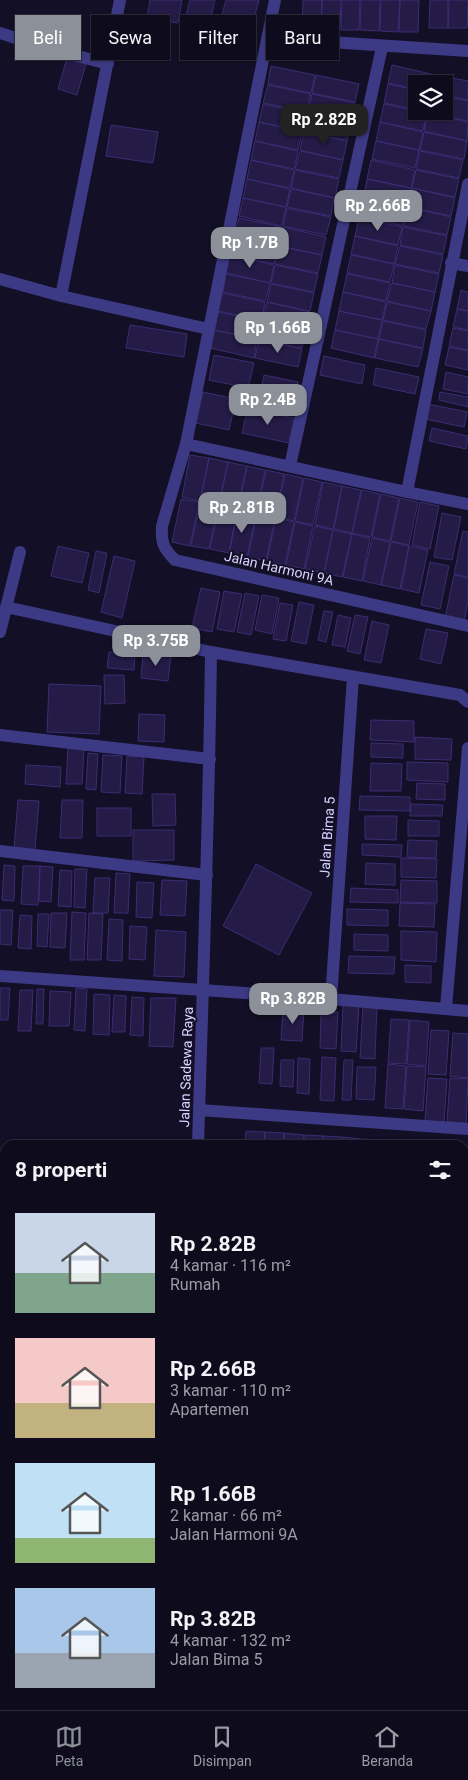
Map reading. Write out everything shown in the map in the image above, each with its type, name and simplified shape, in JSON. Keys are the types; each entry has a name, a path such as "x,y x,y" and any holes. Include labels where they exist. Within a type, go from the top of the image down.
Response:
{"street":[{"path":"61,296 120,0"},
{"name":"Jalan Harmoni 9A","path":"272,15 275,0"},
{"path":"0,33 108,64"},
{"path":"339,44 468,51"},
{"path":"290,466 382,47"},
{"name":"Jalan Harmoni 9A","path":"266,48 186,444 162,526 161,539 166,551 175,560 468,626"},
{"path":"407,492 468,184"},
{"path":"451,263 468,266"},
{"path":"0,279 61,296 204,328"},
{"path":"186,444 468,504"},
{"path":"0,632 20,552"},
{"path":"6,606 211,652 460,694 468,702"},
{"name":"Jalan Sadewa Raya","path":"198,1140 204,990 211,652"},
{"name":"Jalan Bima 5","path":"331,999 353,677"},
{"path":"0,735 210,759"},
{"path":"446,1008 468,748"},
{"path":"0,851 207,875"},
{"path":"0,976 331,999 468,1011"},
{"path":"199,1110 468,1129"}],"building":[{"path":"150,0 182,0 178,23 170,22 170,15 148,15"},
{"path":"190,0 215,0 211,15 186,15"},
{"path":"226,0 259,0 255,15 222,15"},
{"path":"303,0 322,0 321,15 302,15"},
{"path":"322,0 341,0 340,30 339,15 321,15"},
{"path":"342,0 360,0 359,30 341,30"},
{"path":"361,0 380,0 379,31 360,30"},
{"path":"381,0 400,0 398,32 380,31"},
{"path":"400,0 419,0 418,32 399,32"},
{"path":"430,0 448,0 448,28 429,28"},
{"path":"449,0 468,0 467,28 448,28"},
{"path":"66,60 86,64 77,95 58,89"},
{"path":"392,65 435,75 408,75 408,87 388,83"},
{"path":"271,66 315,75 311,93 268,84"},
{"path":"316,75 359,84 355,102 312,93"},
{"path":"453,78 468,81 468,100 453,97"},
{"path":"388,84 408,88 408,108 384,103"},
{"path":"268,85 311,94 306,112 263,103"},
{"path":"312,94 355,103 351,121 308,112"},
{"path":"453,98 468,101 468,121 453,118"},
{"path":"263,104 306,113 303,131 259,122"},
{"path":"384,104 408,109 408,120 425,120 423,131 380,122"},
{"path":"308,113 351,122 347,141 304,132"},
{"path":"453,119 468,122 467,141 424,131 426,120"},
{"path":"259,122 302,132 298,150 255,141"},
{"path":"380,122 423,132 419,150 376,141"},
{"path":"111,125 158,132 153,163 106,156"},
{"path":"304,132 347,141 343,160 300,150"},
{"path":"424,132 467,141 464,159 420,150"},
{"path":"255,141 298,151 294,169 251,160"},
{"path":"376,141 419,150 415,168 372,159"},
{"path":"300,151 343,160 339,178 295,169"},
{"path":"420,151 463,160 459,178 416,169"},
{"path":"251,160 294,170 290,188 247,179"},
{"path":"371,160 415,170 411,188 367,179"},
{"path":"295,170 339,179 335,198 291,188"},
{"path":"416,170 459,179 455,197 412,188"},
{"path":"247,179 290,189 286,207 243,198"},
{"path":"367,179 411,188 407,207 364,197"},
{"path":"412,188 455,198 451,216 408,207"},
{"path":"291,189 334,198 331,216 287,207"},
{"path":"243,198 286,207 282,226 239,216"},
{"path":"363,198 406,207 403,226 359,216"},
{"path":"408,207 451,217 447,235 404,226"},
{"path":"287,208 331,217 326,235 283,226"},
{"path":"239,218 282,227 278,245 234,236"},
{"path":"359,218 402,227 398,245 355,236"},
{"path":"283,227 326,237 322,255 279,246"},
{"path":"403,227 447,236 443,254 400,245"},
{"path":"355,236 398,246 394,264 351,254"},
{"path":"234,237 278,246 274,264 231,255"},
{"path":"279,246 322,255 318,273 275,264"},
{"path":"400,246 443,255 439,273 395,264"},
{"path":"230,255 274,265 270,283 226,273"},
{"path":"351,255 394,264 390,282 347,273"},
{"path":"275,265 318,274 314,292 271,283"},
{"path":"395,265 439,274 435,292 392,283"},
{"path":"226,274 270,283 265,301 223,292"},
{"path":"347,274 390,283 386,301 343,292"},
{"path":"392,283 435,292 431,311 387,301"},
{"path":"271,284 314,293 310,311 267,302"},
{"path":"461,290 468,292 468,311 457,309"},
{"path":"343,292 386,302 382,320 339,311"},
{"path":"222,293 265,302 262,320 218,311"},
{"path":"267,302 310,312 306,330 263,320"},
{"path":"387,302 431,311 426,329 383,320"},
{"path":"457,309 468,311 468,330 453,327"},
{"path":"339,311 382,320 378,339 335,330"},
{"path":"218,312 261,321 257,339 214,330"},
{"path":"262,321 306,330 302,348 259,339"},
{"path":"383,321 426,330 423,348 379,339"},
{"path":"130,325 187,334 184,357 126,348"},
{"path":"453,328 468,331 468,350 449,346"},
{"path":"214,330 257,339 254,358 210,348"},
{"path":"335,330 378,339 374,358 331,348"},
{"path":"379,339 423,349 418,367 375,358"},
{"path":"259,340 302,349 298,367 255,358"},
{"path":"449,347 468,351 468,370 445,365"},
{"path":"214,355 254,363 248,388 209,380"},
{"path":"324,356 365,365 362,384 320,375"},
{"path":"376,368 419,377 415,394 373,385"},
{"path":"446,372 468,377 468,394 443,389"},
{"path":"264,375 298,382 292,412 258,405"},
{"path":"203,392 236,399 229,430 196,423"},
{"path":"440,392 468,397 468,407 439,400"},
{"path":"428,404 467,412 464,427 425,419"},
{"path":"248,408 294,418 289,443 242,433"},
{"path":"432,428 468,436 466,449 429,441"},
{"path":"190,455 209,458 200,501 182,497"},
{"path":"209,458 228,462 219,505 200,502"},
{"path":"228,462 247,466 237,509 219,505"},
{"path":"247,466 265,470 256,513 238,509"},
{"path":"266,470 284,474 275,517 257,513"},
{"path":"285,474 303,478 294,521 276,517"},
{"path":"304,478 322,482 313,525 295,521"},
{"path":"323,482 342,486 333,529 315,525"},
{"path":"342,486 361,490 352,533 334,529"},
{"path":"362,490 380,494 371,537 352,533"},
{"path":"381,494 399,498 390,541 372,537"},
{"path":"400,498 418,502 409,545 391,541"},
{"path":"181,499 199,502 190,546 172,542"},
{"path":"200,502 218,506 209,549 191,546"},
{"path":"420,502 439,506 430,549 412,545"},
{"path":"219,507 237,510 229,553 210,549"},
{"path":"238,510 256,514 247,557 229,554"},
{"path":"442,513 461,517 452,560 434,557"},
{"path":"257,514 275,518 266,561 248,557"},
{"path":"276,518 294,522 285,565 267,561"},
{"path":"295,522 313,526 304,569 286,565"},
{"path":"315,526 333,530 324,573 305,569"},
{"path":"333,530 352,534 342,577 324,573"},
{"path":"463,531 468,532 468,577 454,574"},
{"path":"352,534 370,538 362,581 343,577"},
{"path":"372,538 390,542 381,585 363,581"},
{"path":"391,542 409,546 400,589 381,585"},
{"path":"58,546 89,553 82,583 51,576"},
{"path":"409,546 428,550 419,593 401,589"},
{"path":"96,551 107,553 99,593 88,590"},
{"path":"114,556 135,561 122,618 101,612"},
{"path":"430,562 449,566 440,609 421,605"},
{"path":"454,575 468,578 468,601 464,622 445,618"},
{"path":"201,588 220,592 212,632 192,628"},
{"path":"224,591 242,594 234,632 217,629"},
{"path":"245,593 259,596 251,635 237,632"},
{"path":"262,595 279,598 272,634 255,630"},
{"path":"299,602 314,605 306,644 291,641"},
{"path":"280,603 293,605 286,641 273,639"},
{"path":"324,611 333,612 326,642 318,640"},
{"path":"338,615 351,618 345,647 332,645"},
{"path":"355,615 368,617 360,654 347,651"},
{"path":"372,621 389,625 381,663 364,660"},
{"path":"426,629 448,633 441,664 420,659"},
{"path":"109,652 135,654 134,670 107,668"},
{"path":"143,653 171,655 168,681 141,678"},
{"path":"104,675 124,675 125,703 105,704"},
{"path":"49,684 101,686 99,734 47,732"},
{"path":"139,714 165,715 164,742 138,741"},
{"path":"371,720 414,721 414,742 370,740"},
{"path":"415,737 452,739 451,760 415,759"},
{"path":"371,743 403,744 403,758 371,757"},
{"path":"68,748 84,749 82,784 66,784"},
{"path":"88,753 98,754 96,790 86,789"},
{"path":"103,755 122,756 120,793 101,792"},
{"path":"127,756 144,757 142,794 125,793"},
{"path":"407,762 448,763 448,782 407,780"},
{"path":"371,763 402,764 401,791 370,791"},
{"path":"26,765 61,767 60,787 25,784"},
{"path":"417,783 445,784 445,800 416,799"},
{"path":"152,794 175,794 176,825 153,826"},
{"path":"360,796 410,797 410,811 359,810"},
{"path":"18,800 39,801 35,850 14,848"},
{"path":"62,800 83,800 82,838 60,838"},
{"path":"411,804 443,805 442,816 410,816"},
{"path":"97,808 131,808 131,836 97,836"},
{"path":"365,816 397,816 396,840 365,839"},
{"path":"408,820 439,821 439,836 408,836"},
{"path":"133,830 174,830 174,860 133,861"},
{"path":"408,840 437,841 436,858 407,857"},
{"path":"362,844 402,845 401,857 362,855"},
{"path":"401,858 437,859 436,878 401,877"},
{"path":"366,863 395,864 395,885 365,884"},
{"path":"256,864 312,893 279,955 223,926"},
{"path":"4,865 15,866 14,901 2,900"},
{"path":"23,866 40,866 38,905 21,904"},
{"path":"40,866 53,867 51,902 39,901"},
{"path":"75,869 87,869 85,908 74,907"},
{"path":"60,870 72,871 71,907 58,906"},
{"path":"116,873 130,874 128,913 114,913"},
{"path":"95,878 110,878 108,913 93,913"},
{"path":"162,880 187,881 185,916 160,915"},
{"path":"401,880 437,881 437,903 400,902"},
{"path":"137,882 154,883 152,918 136,917"},
{"path":"351,888 398,890 398,903 350,902"},
{"path":"400,903 435,904 434,927 399,926"},
{"path":"347,909 388,910 388,926 347,925"},
{"path":"0,910 13,910 11,945 0,944"},
{"path":"72,912 86,913 84,960 70,960"},
{"path":"51,913 67,913 65,948 50,947"},
{"path":"89,913 103,914 101,960 87,960"},
{"path":"38,914 49,914 47,947 37,946"},
{"path":"20,915 32,916 31,949 18,948"},
{"path":"109,919 123,920 122,961 107,960"},
{"path":"130,926 147,927 145,960 129,959"},
{"path":"156,930 186,932 184,977 154,976"},
{"path":"401,931 437,932 436,962 401,960"},
{"path":"354,934 388,935 388,951 354,950"},
{"path":"349,956 395,957 394,974 348,973"},
{"path":"405,965 431,966 431,983 405,982"},
{"path":"0,988 10,988 8,1020 0,1020"},
{"path":"76,988 87,989 85,1031 74,1030"},
{"path":"37,989 44,989 43,1024 36,1024"},
{"path":"20,990 33,990 31,1031 18,1031"},
{"path":"50,991 71,992 69,1026 49,1026"},
{"path":"94,994 110,995 109,1035 93,1034"},
{"path":"114,995 126,996 125,1032 112,1032"},
{"path":"132,997 144,998 143,1036 130,1035"},
{"path":"151,998 176,998 173,1047 149,1046"},
{"path":"343,1005 359,1006 356,1052 341,1051"},
{"path":"363,1006 377,1006 375,1059 360,1058"},
{"path":"283,1009 304,1009 302,1041 281,1040"},
{"path":"321,1012 338,1012 336,1049 320,1048"},
{"path":"391,1019 409,1020 406,1064 388,1063"},
{"path":"410,1020 429,1022 426,1066 407,1064"},
{"path":"431,1030 449,1031 446,1075 428,1074"},
{"path":"453,1033 468,1034 468,1078 450,1076"},
{"path":"261,1048 274,1048 272,1084 259,1083"},
{"path":"322,1057 336,1058 334,1101 320,1100"},
{"path":"298,1058 310,1059 309,1094 297,1093"},
{"path":"281,1060 294,1060 293,1087 280,1086"},
{"path":"344,1060 353,1060 351,1100 342,1100"},
{"path":"388,1064 406,1066 403,1109 385,1108"},
{"path":"407,1066 426,1067 423,1111 404,1109"},
{"path":"357,1067 376,1067 374,1100 356,1099"},
{"path":"428,1078 447,1079 444,1122 425,1121"},
{"path":"450,1078 468,1079 466,1123 447,1122"},
{"path":"246,1131 265,1132 264,1140 245,1140"},
{"path":"265,1132 284,1133 283,1140 265,1140"},
{"path":"284,1133 304,1135 304,1140 284,1140"},
{"path":"304,1135 323,1136 323,1140 304,1140"},
{"path":"323,1136 342,1137 342,1140 323,1140"},
{"path":"342,1137 361,1139 361,1140 342,1140"}]}
